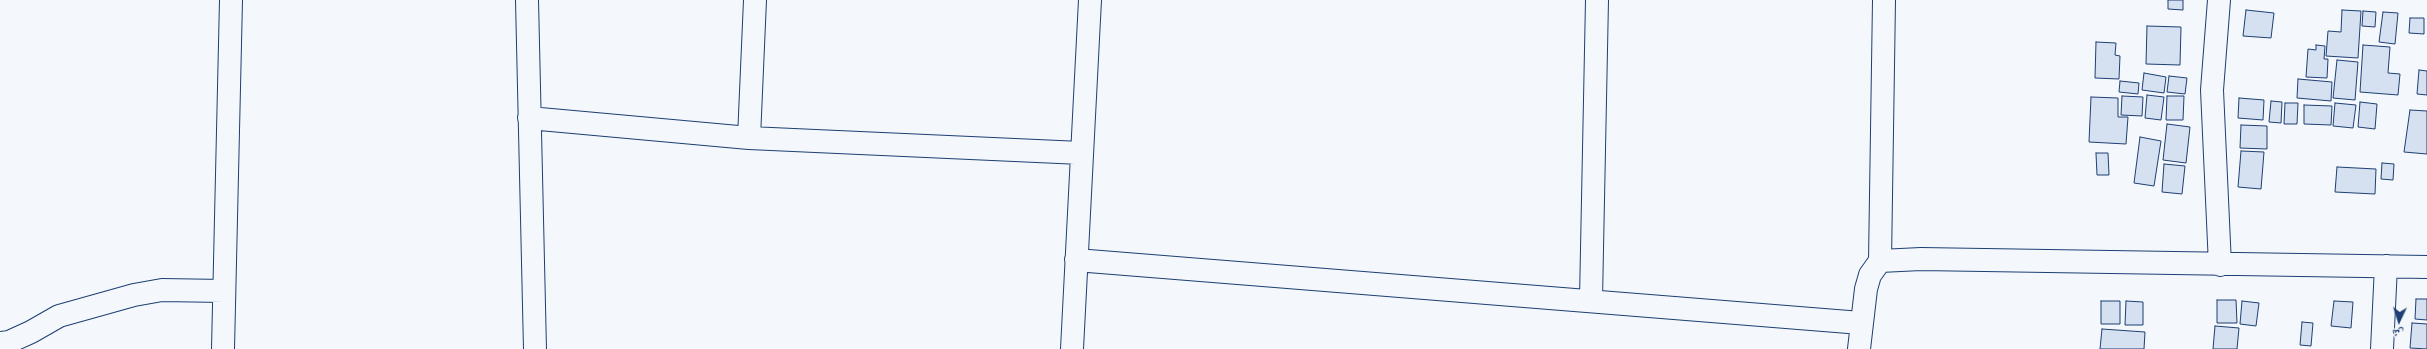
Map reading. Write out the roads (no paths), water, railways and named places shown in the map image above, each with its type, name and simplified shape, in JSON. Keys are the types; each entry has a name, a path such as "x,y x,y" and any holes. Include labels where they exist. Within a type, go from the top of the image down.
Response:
{"street":[{"path":"223,349 231,0"},
{"path":"527,0 534,349"},
{"path":"749,138 755,0"},
{"path":"1072,349 1090,0"},
{"path":"1591,299 1597,0"},
{"path":"1859,349 1861,323 1870,276 1880,262 1884,0"},
{"path":"2219,0 2212,90 2220,265"},
{"path":"529,118 749,138 1081,153"},
{"path":"1880,262 1922,259 2220,265 2427,267"},
{"path":"1076,260 1591,299 1861,323"},
{"path":"2382,349 2386,266"},
{"path":"0,343 9,342 31,332 59,316 134,295 162,290 224,291"}]}
